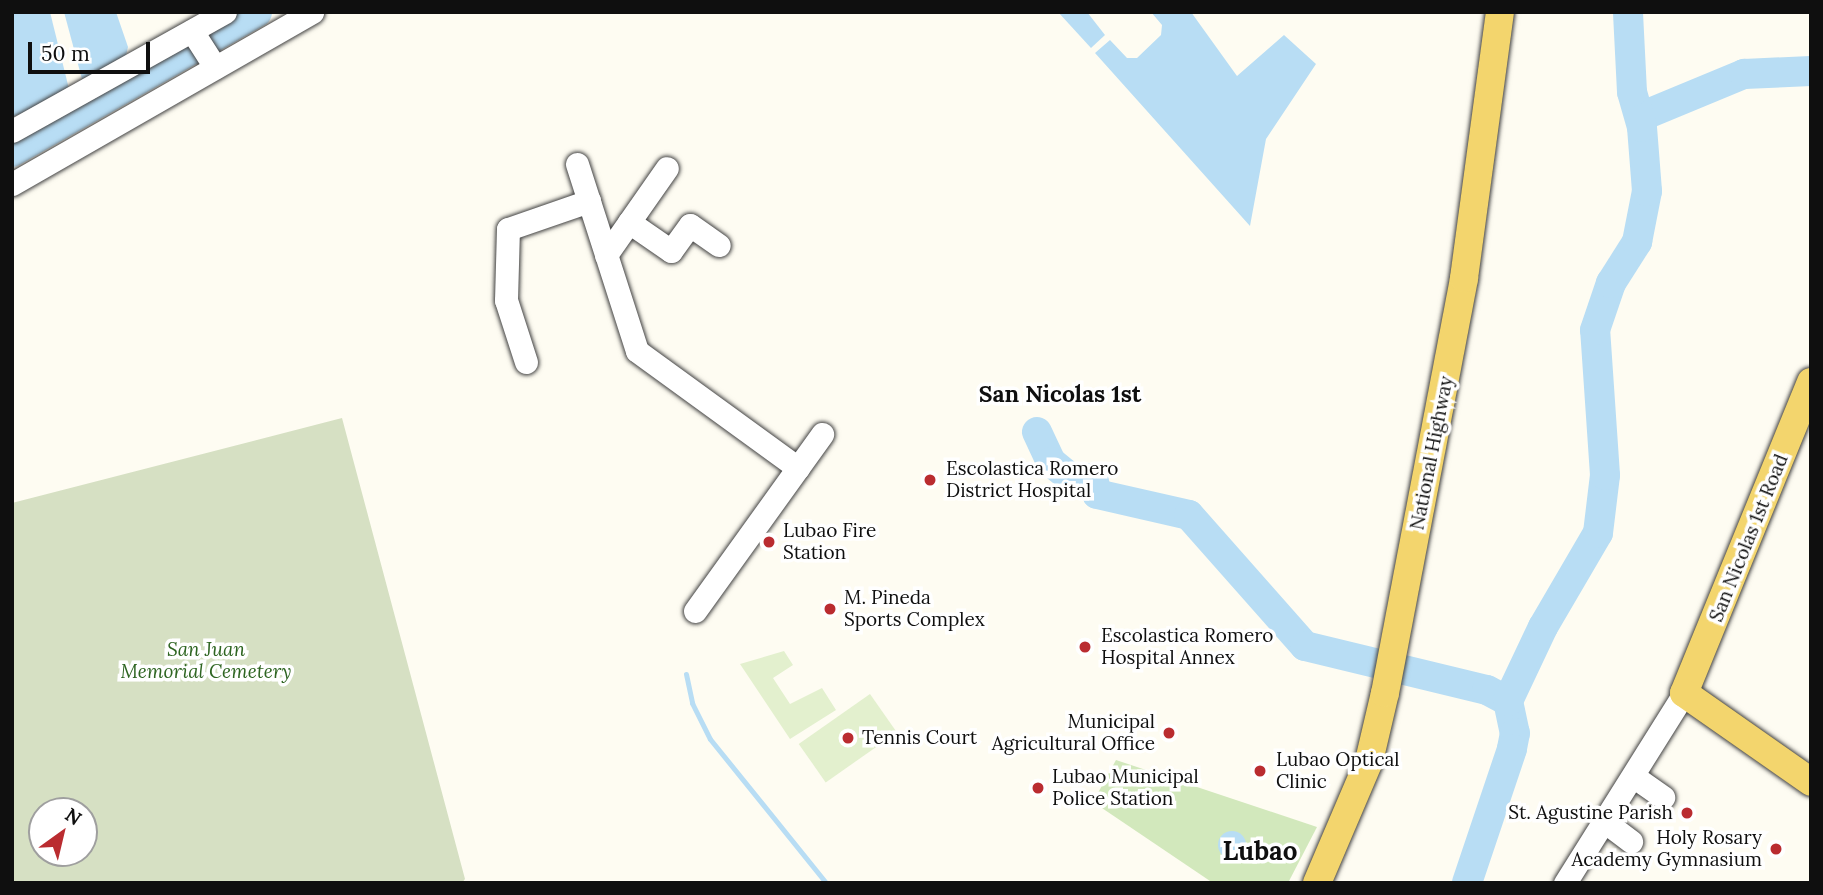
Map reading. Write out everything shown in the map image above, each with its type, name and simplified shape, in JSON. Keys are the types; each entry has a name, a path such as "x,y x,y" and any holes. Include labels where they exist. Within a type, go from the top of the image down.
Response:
{"main road":[{"name":"National Highway","path":"1317,883 1369,761 1385,693 1464,278 1500,12"},
{"name":"San Nicolas 1st Road","path":"1685,693 1811,382"},
{"path":"1685,693 1811,782"}],"street":[{"path":"12,131 194,33 225,12"},
{"path":"12,184 213,63 312,12"},
{"path":"194,33 213,63"},
{"path":"577,164 637,351 798,468"},
{"path":"606,255 667,168"},
{"path":"526,362 506,300 508,229 589,201"},
{"path":"629,222 671,251 690,226 719,245"},
{"path":"695,611 822,434"},
{"path":"1565,883 1685,693"},
{"path":"1633,776 1663,797"},
{"path":"1605,821 1631,841"}],"green space":[{"name":"San Juan Memorial Cemetery","path":"342,418 465,879 462,883 12,883 12,503"},
{"name":"Tennis Court","path":"784,651 793,665 773,678 790,704 822,688 836,710 790,739 740,664"},
{"name":"Tennis Court","path":"870,694 897,733 826,782 799,744"},
{"path":"1116,760 1317,827 1288,883 1213,883 1093,802"}],"water":[{"path":"12,12 50,12 69,89 64,97 12,117"},
{"path":"64,12 116,12 128,47 124,64 82,79"},
{"path":"1058,12 1087,12 1105,35 1091,48"},
{"path":"1151,12 1191,12 1237,76 1284,35 1316,64 1266,139 1250,226 1095,53 1110,40 1127,58 1137,58 1161,35 1162,25"},
{"path":"1232,831 1242,835 1246,845 1242,855 1232,859 1222,855 1218,845 1222,835"}],"waterway":[{"path":"12,152 257,12"},
{"path":"1508,701 1543,627 1598,533 1605,475 1595,330 1611,283 1637,242 1647,191 1642,127 1632,92 1628,12"},
{"path":"1640,117 1744,74 1811,71"},
{"path":"1037,432 1051,462 1071,478 1093,478 1097,494 1189,515 1305,646 1487,690 1508,701 1515,733 1512,749 1467,883"},
{"path":"686,674 692,703 710,739 826,883"}],"place":[{"name":"Escolastica Romero District Hospital","path":"930,480"},
{"name":"Lubao Fire Station","path":"769,542"},
{"name":"M. Pineda Sports Complex","path":"830,609"},
{"name":"Escolastica Romero Hospital Annex","path":"1085,647"},
{"name":"Municipal Agricultural Office","path":"1169,733"},
{"name":"Tennis Court","path":"848,738"},
{"name":"Lubao Optical Clinic","path":"1260,771"},
{"name":"Lubao Municipal Police Station","path":"1038,788"},
{"name":"St. Agustine Parish","path":"1687,813"},
{"name":"Holy Rosary Academy Gymnasium","path":"1776,849"}],"district":[{"name":"San Nicolas 1st","path":"1060,394"},
{"name":"Lubao","path":"1260,851"}]}
